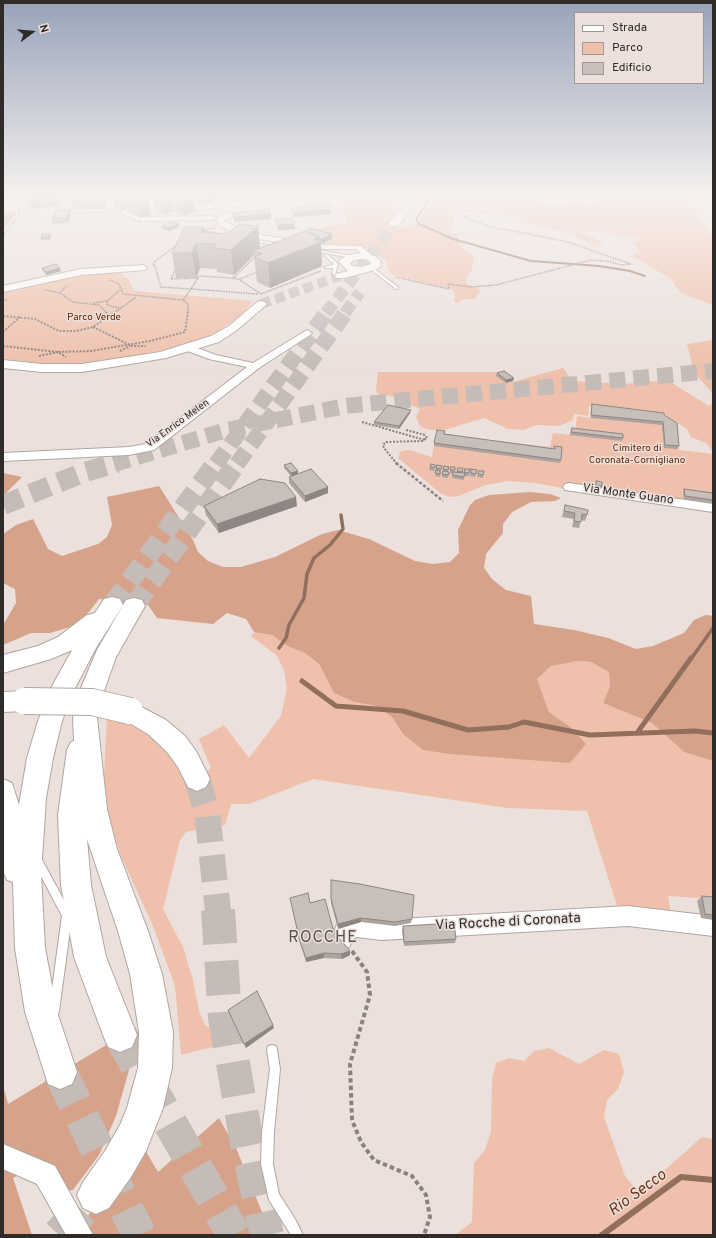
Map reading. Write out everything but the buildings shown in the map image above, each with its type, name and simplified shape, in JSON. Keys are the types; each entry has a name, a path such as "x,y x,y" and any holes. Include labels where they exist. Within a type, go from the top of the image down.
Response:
{"highway":[{"path":"3,664 43,653 66,643 123,606"},
{"path":"120,1035 90,957 76,884 72,815 75,776 85,719 93,688 123,606"},
{"path":"30,948 26,874 28,843 40,758 50,721 62,690 87,643 123,606"},
{"path":"13,702 92,702 130,711 157,727 176,744 187,759 197,779"},
{"path":"85,719 93,809 103,849 133,931 146,974 156,1032 155,1068 145,1108 133,1138 118,1164 96,1195"},
{"path":"3,791 30,948 34,980 49,1042 60,1072"}],"street":[{"path":"359,254 361,260 359,270 340,276 361,260"},
{"path":"3,289 81,272 142,268"},
{"path":"3,364 42,368 87,368 141,360 189,348 221,336 233,328 261,299"},
{"name":"Via Enrico Melen","path":"3,457 129,451 150,447 255,366 307,333"},
{"path":"189,348 213,357 255,366"},
{"name":"Via Monte Guano","path":"572,491 677,506 686,504 713,508"},
{"name":"Via Rocche di Coronata","path":"342,940 343,933 357,928 381,930 628,916 713,926"},
{"path":"3,1156 46,1175 80,1235"}],"lane":[{"path":"323,254 333,259 336,266 334,274"},
{"path":"328,254 361,260 397,288"},
{"path":"324,269 336,266"},
{"path":"28,843 90,957"},
{"path":"49,1042 67,915 73,852"},
{"path":"272,1050 275,1070 268,1132 267,1164 273,1196 292,1223 297,1235"}],"path":[{"path":"165,254 155,260 153,265 155,266 162,287 190,289 261,299 324,269"},
{"path":"233,278 259,254"},
{"path":"361,260 384,269 386,274 449,289 448,284 472,287 496,285 520,280 591,260 607,261 622,265 631,264 602,254"},
{"path":"177,266 171,279 198,278 199,276 240,279 260,271"},
{"path":"3,346 58,352 76,352 130,345 185,332 187,326 188,304 184,300 136,297 123,294 116,282 105,278"},
{"path":"184,300 198,278"},
{"path":"240,279 261,299"},
{"path":"60,293 69,283 64,284"},
{"path":"41,289 60,293 73,302 102,307 108,315"},
{"path":"91,304 107,301 121,290"},
{"path":"3,316 35,319 59,331 76,331 93,327 108,315 136,297"},
{"path":"98,308 107,305 121,308"},
{"path":"100,316 108,315"},
{"path":"3,332 20,317"},
{"path":"93,327 130,345"},
{"path":"362,422 426,440"},
{"path":"406,430 425,435 427,438 426,440"},
{"path":"426,440 388,441 383,445 386,452 396,463 443,501"},
{"path":"342,940 367,972 370,995 350,1064 352,1120 360,1142 374,1160 412,1176 426,1195 430,1216 424,1235"}],"green space":[{"path":"375,254 469,254 474,257 472,270 466,278 466,283 481,290 476,296 477,299 463,299 458,303 454,301 455,296 452,289 390,274 386,260"},
{"path":"636,254 713,254 713,305 682,294 670,278 632,256"},
{"name":"Parco Verde","path":"113,272 121,273 128,279 134,290 137,291 253,301 240,316 217,332 201,340 172,348 121,359 79,364 49,364 3,359 3,290 87,274"},
{"path":"713,340 713,394 694,372 687,344"},
{"path":"563,368 573,381 624,384 667,380 709,406 713,403 713,452 706,443 691,437 687,429 665,415 589,406 588,416 574,414 573,420 559,426 536,425 524,430 508,429 484,418 441,431 426,429 420,426 416,417 420,409 391,396 378,394 376,390 378,372 498,372 509,383"},
{"name":"Cimitero di Coronata-Cornigliano","path":"591,409 677,426 679,450 713,454 713,504 568,489 534,483 509,481 485,485 459,496 449,497 440,493 398,458 401,451 409,450 432,457 436,434 550,447 553,433 569,435 571,431 575,432 577,416 590,418"},
{"path":"254,632 272,635 287,646 305,653 319,664 334,693 354,702 376,706 392,717 403,734 569,726 549,712 537,679 551,666 578,661 591,662 609,672 610,686 603,703 652,723 684,752 713,761 713,899 668,896 671,913 619,912 587,811 508,808 313,779 249,804 231,804 225,825 186,832 180,840 163,909 183,947 193,980 199,1011 205,1025 219,1033 220,1045 181,1055 175,986 153,926 120,854 109,817 104,779 107,712 135,721 171,752 191,786 211,768 199,739 224,725 249,758 281,716 287,688 284,670 276,655 251,636"},
{"path":"549,1048 579,1064 604,1050 619,1054 624,1072 618,1089 607,1100 604,1117 625,1176 639,1193 702,1137 713,1139 713,1235 455,1235 472,1222 474,1163 485,1150 491,1132 492,1079 496,1063 509,1058 524,1061 534,1051"}],"shaded area":[{"path":"3,473 22,477 3,496"},
{"path":"159,486 193,540 198,552 208,561 223,567 241,567 275,557 322,534 338,530 369,539 415,561 433,564 450,562 459,553 458,530 470,505 475,500 489,495 530,492 550,494 561,498 555,501 531,502 512,512 503,524 503,533 486,554 484,568 492,579 506,590 531,596 534,624 574,630 608,638 636,649 653,646 684,633 694,620 706,615 713,616 713,761 684,752 652,723 603,703 610,686 609,672 591,662 578,661 551,666 537,679 549,712 569,726 586,744 570,763 450,754 423,750 403,734 392,717 376,706 354,702 334,693 319,664 305,653 287,646 272,635 254,632 246,619 227,613 213,624 157,618 148,605 99,599 88,613 70,627 50,633 31,633 3,645 3,625 16,603 15,589 3,583 3,534 16,525 33,519 48,549 62,556 98,544 107,537 112,525 107,497"},
{"path":"131,1030 129,1070 116,1116 99,1155 73,1190 64,1191 39,1163 13,1178 32,1235 3,1235 3,1086 8,1104"},
{"path":"219,1118 236,1148 262,1212 267,1235 74,1235 120,1172 138,1138 158,1172"}],"waterway":[{"path":"505,254 531,261 599,266 630,271 645,276"},
{"path":"279,648 286,638 289,625 304,598 307,574 314,558 330,545 343,529 341,515"},
{"path":"691,659 713,628"},
{"path":"637,733 691,658"},
{"path":"302,681 336,706 403,711 468,730 509,727 524,722 590,735 695,731 713,733"},
{"name":"Rio Secco","path":"602,1235 681,1177 713,1180"}],"tunnel":[{"path":"326,313 371,254"},
{"path":"261,304 340,276"},
{"path":"345,313 360,292"},
{"path":"216,464 327,312"},
{"path":"237,464 346,312"},
{"path":"114,464 223,431 345,406 713,371"},
{"path":"3,505 85,472 117,463"},
{"path":"112,605 216,463"},
{"path":"134,606 237,463"},
{"path":"197,779 207,812 218,911"},
{"path":"218,910 225,1018 247,1143 267,1235"},
{"path":"120,1035 234,1235"},
{"path":"60,1072 139,1235"},
{"path":"59,1235 96,1195"}],"district":[{"name":"ROCCHE","path":"323,939"}]}
